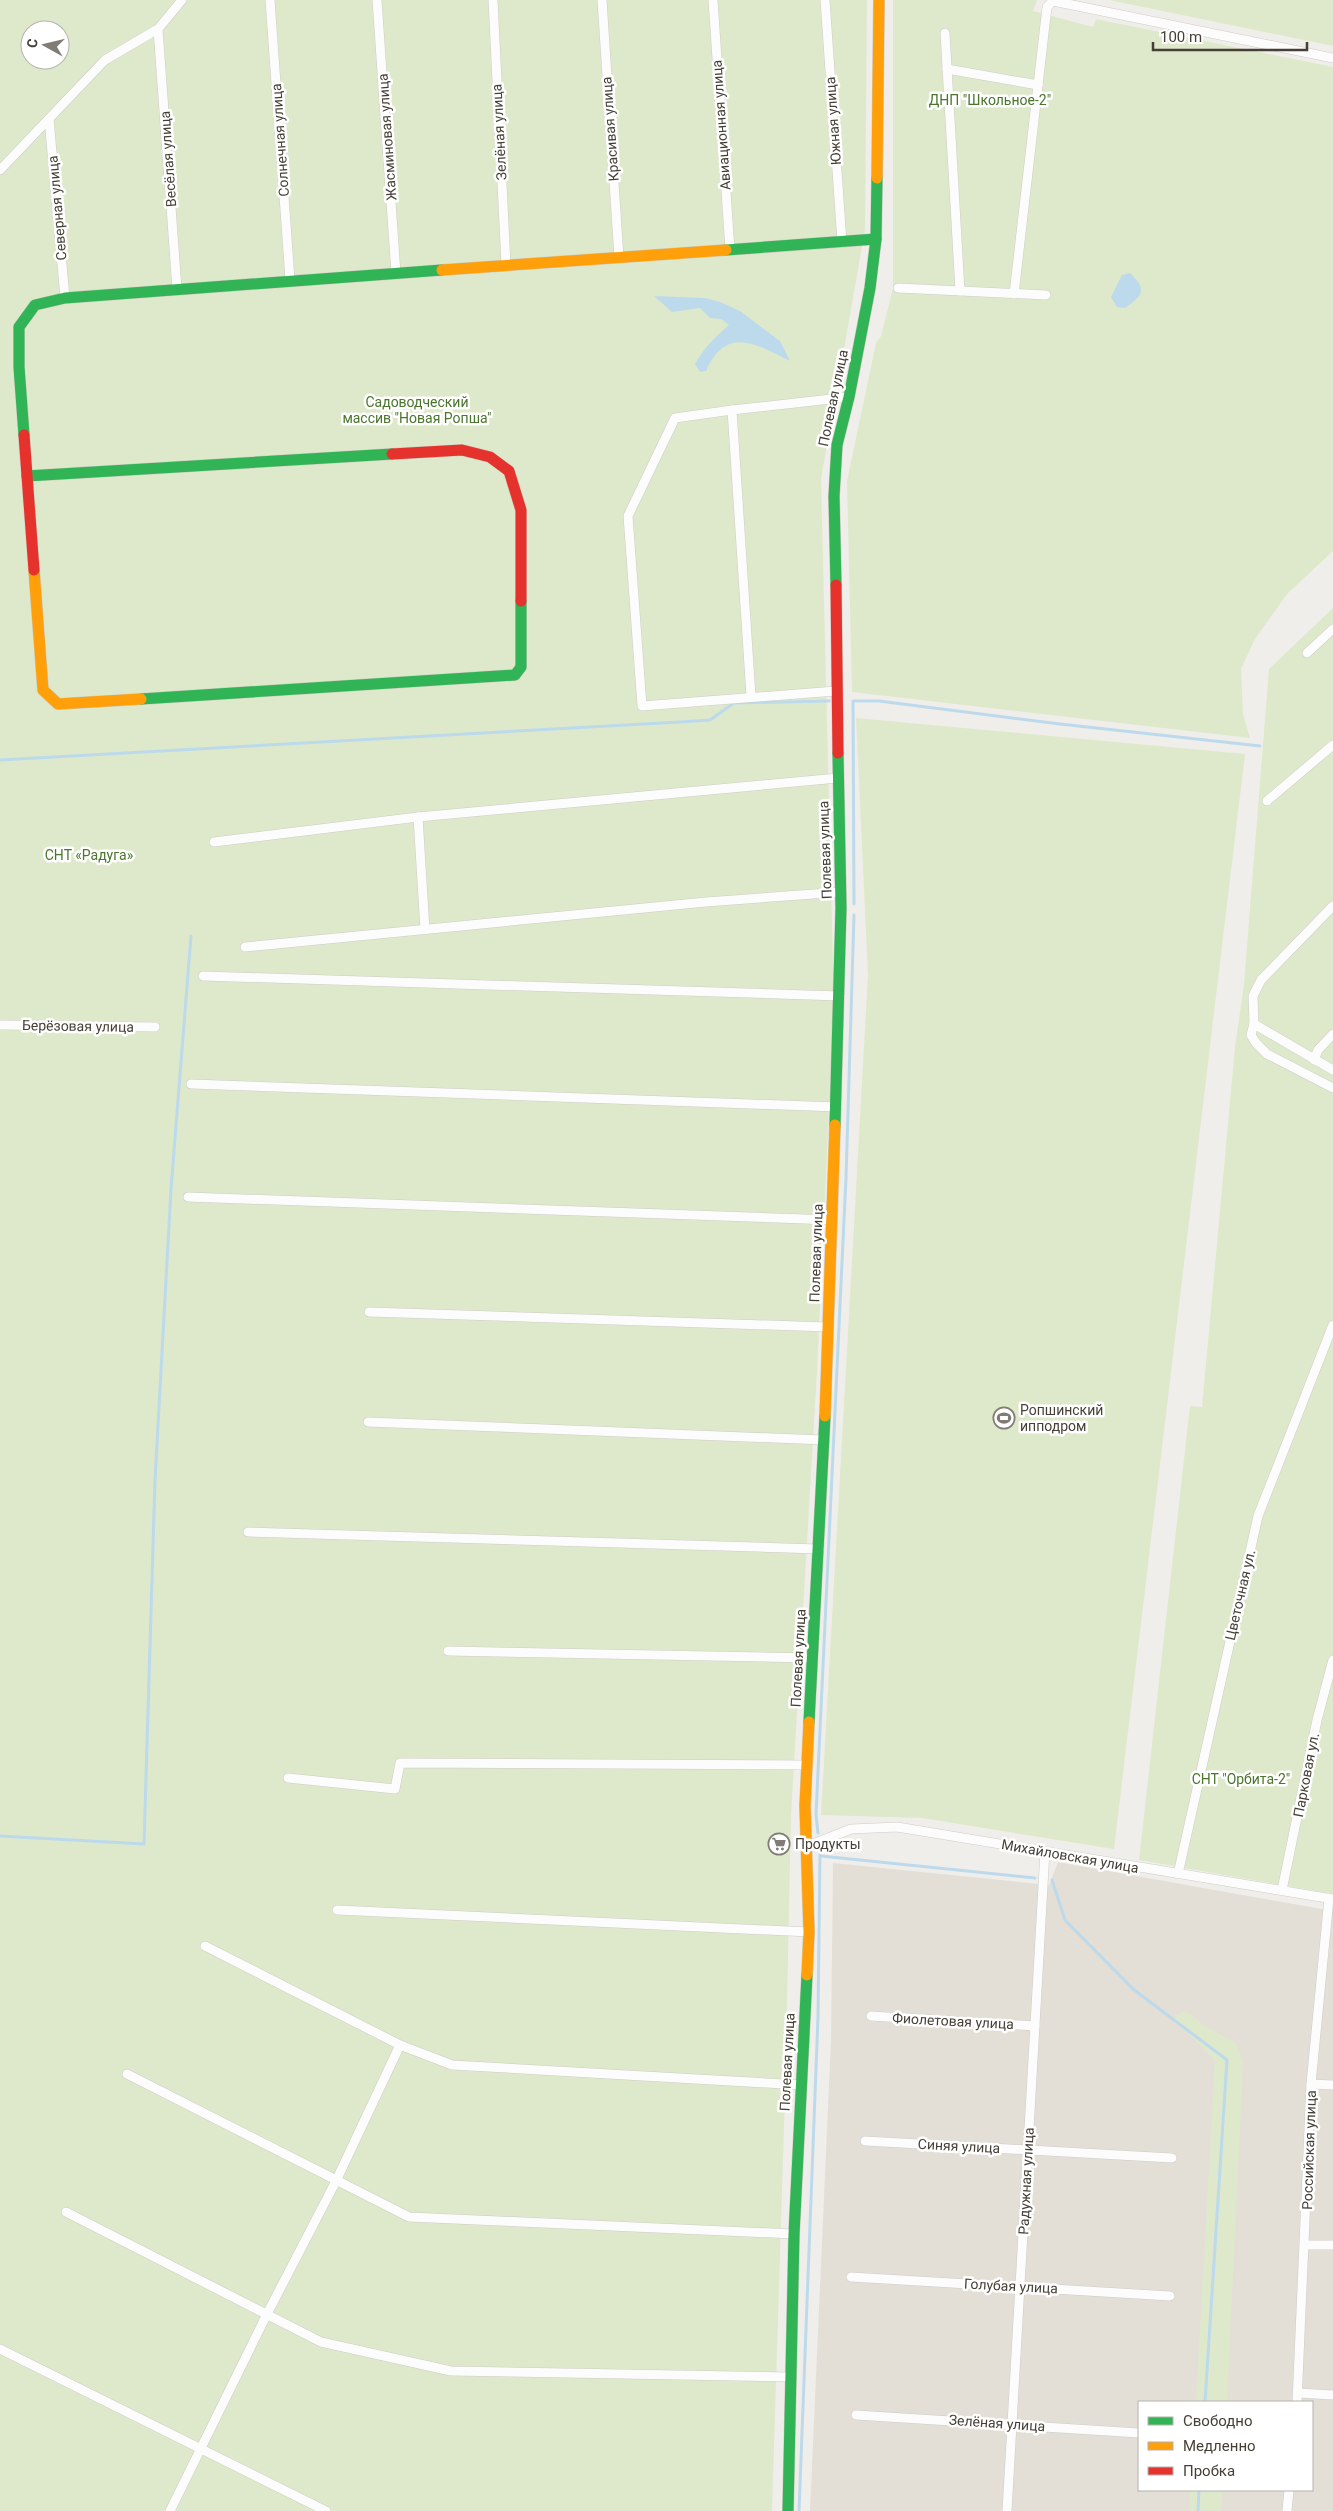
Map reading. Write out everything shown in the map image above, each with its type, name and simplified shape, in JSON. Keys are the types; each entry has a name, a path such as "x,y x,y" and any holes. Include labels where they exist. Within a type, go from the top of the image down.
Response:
{"street":[{"path":"0,170 105,60 158,28 182,0"},
{"name":"Солнечная улица","path":"270,0 290,280"},
{"name":"Жасминовая улица","path":"377,0 396,274"},
{"name":"Зелёная улица","path":"492,0 506,265"},
{"name":"Красивая улица","path":"602,0 619,258"},
{"name":"Авиационная улица","path":"713,0 730,250"},
{"name":"Южная улица","path":"825,0 842,242"},
{"name":"Полевая улица","path":"788,2511 794,2234 809,1932 806,1874 808,1846 805,1806 824,1440 840,996 841,892 834,496 837,445 849,397 870,288 876,239 879,0"},
{"path":"1014,294 1047,7 1053,1 1333,58"},
{"name":"Весёлая улица","path":"158,28 177,289"},
{"path":"945,33 960,291"},
{"path":"947,70 1038,84"},
{"name":"Северная улица","path":"48,119 65,298"},
{"path":"27,476 462,450 490,456 509,471 521,510 521,667 515,675 504,678 58,704 42,690 19,366 19,327 34,305 65,298 290,280 876,239"},
{"path":"898,288 1046,296"},
{"path":"836,690 642,706 628,516 675,418 849,397"},
{"path":"732,410 751,696"},
{"path":"1307,653 1333,629"},
{"path":"1267,801 1333,745"},
{"path":"214,842 418,817 838,778"},
{"path":"418,817 425,930"},
{"path":"245,947 706,902 841,892"},
{"path":"1333,906 1261,980 1253,996 1254,1024 1252,1035 1256,1043 1267,1054 1333,1088"},
{"path":"203,976 840,996"},
{"path":"1254,1024 1333,1070"},
{"name":"Берёзовая улица","path":"0,1025 155,1027"},
{"path":"1314,1060 1318,1050 1333,1034"},
{"path":"191,1084 837,1106"},
{"path":"188,1197 832,1220"},
{"path":"369,1312 828,1326"},
{"name":"Цветочная ул.","path":"1178,1874 1258,1516 1333,1325"},
{"path":"368,1422 824,1440"},
{"path":"248,1532 819,1549"},
{"path":"448,1650 812,1658"},
{"name":"Парковая ул.","path":"1282,1890 1317,1720 1333,1660"},
{"path":"288,1778 395,1789 400,1763 807,1764"},
{"name":"Михайловская улица","path":"808,1846 852,1829 897,1827 1331,1898"},
{"name":"Радужная улица","path":"1007,2511 1045,1851"},
{"name":"Российская улица","path":"1297,2398 1311,2084 1331,1898"},
{"path":"337,1910 809,1932"},
{"path":"205,1946 400,2046 452,2064 476,2067 801,2085"},
{"name":"Фиолетовая улица","path":"871,2016 1035,2026"},
{"path":"170,2511 267,2314 336,2181 400,2046"},
{"path":"127,2074 409,2217 794,2234"},
{"path":"1311,2084 1333,2085"},
{"name":"Синяя улица","path":"865,2141 1172,2158"},
{"path":"66,2212 322,2342 451,2372 792,2377"},
{"path":"1305,2244 1333,2246"},
{"name":"Голубая улица","path":"851,2277 1170,2296"},
{"path":"0,2349 326,2511"},
{"path":"1297,2398 1333,2395"},
{"name":"Зелёная улица","path":"856,2414 1138,2433"},
{"path":"1287,2511 1289,2491"}],"shaded area":[{"path":"1058,1862 1333,1911 1333,2511 810,2511 831,2040 833,1863 1049,1885"}],"green space":[{"name":"Садоводческий массив \"Новая Ропша\"","path":"0,0 867,0 865,230 821,479 834,1003 817,1371 791,1816 785,2096 772,2511 0,2511"},
{"name":"ДНП \"Школьное-2\"","path":"893,0 1037,0 1033,11 1093,27 1096,19 1333,67 1333,551 1287,594 1255,639 1241,669 1243,714 1250,738 852,692 847,481 876,343 881,336 893,288"},
{"path":"1109,0 1333,0 1333,46"},
{"name":"СНТ \"Орбита-2\"","path":"1333,608 1333,1894 1139,1860 1190,1406 1202,1407 1235,1047 1244,984 1269,669"},
{"name":"Ропшинский ипподром","path":"856,718 1245,754 1114,1849 922,1818 821,1815 868,975"},
{"path":"1184,2012 1192,2014 1203,2025 1236,2043 1243,2062 1227,2401 1196,2401 1215,2060 1176,2021 1175,2015"},
{"path":"1190,2491 1223,2491 1221,2511 1189,2511"}],"water":[{"path":"1130,273 1139,284 1141,292 1125,308 1117,307 1111,297 1122,275"},
{"path":"654,296 705,298 740,311 780,341 790,361 753,344 732,343 723,348 714,357 706,371 700,372 695,364 710,343 729,325 721,319 710,318 700,308 672,312"}],"waterway":[{"path":"0,760 710,720 734,703 829,701"},
{"path":"854,904 853,701 879,701 1060,724 1260,746"},
{"path":"818,1833 816,1815 846,1178 854,915"},
{"path":"0,1836 144,1844 155,1480 171,1189 191,936"},
{"path":"799,2511 818,2017 820,1851"},
{"path":"821,1856 1035,1878"},
{"path":"1052,1880 1065,1920 1133,1989 1227,2060 1205,2401"},
{"path":"1198,2511 1199,2491"}],"traffic: fast":[{"path":"836,585 834,496 837,445 849,397 870,288 876,239 877,178"},
{"path":"726,250 876,239"},
{"path":"24,435 19,367 19,327 35,305 65,298 442,270"},
{"path":"27,476 392,454"},
{"path":"141,699 515,675 521,667 521,601"},
{"path":"835,1125 841,908 838,753"},
{"path":"809,1722 825,1416"},
{"path":"788,2511 794,2234 807,1975"}],"traffic: slow":[{"path":"877,178 879,0"},
{"path":"442,270 726,250"},
{"path":"34,570 43,690 58,704 141,699"},
{"path":"825,1416 835,1125"},
{"path":"807,1975 809,1932 805,1806 809,1722"}],"traffic: jam":[{"path":"24,435 34,570"},
{"path":"392,454 462,450 490,457 509,471 521,510 521,601"},
{"path":"836,585 838,753"}],"place":[{"name":"Ропшинский ипподром","path":"1004,1418"},
{"name":"Продукты","path":"779,1844"}],"park label":[{"name":"СНТ «Радуга»","path":"89,855"}]}
